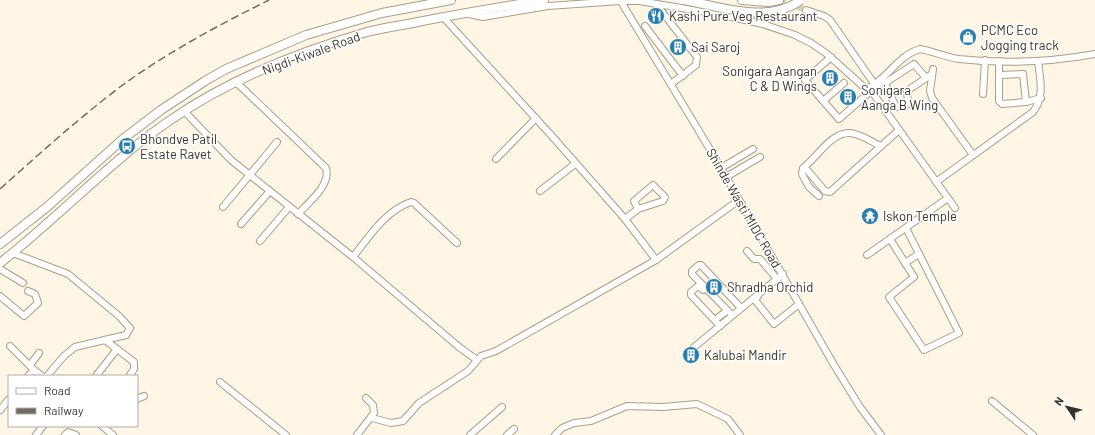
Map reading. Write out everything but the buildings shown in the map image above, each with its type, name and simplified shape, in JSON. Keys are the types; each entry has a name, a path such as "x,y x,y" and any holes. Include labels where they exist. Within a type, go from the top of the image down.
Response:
{"main road":[{"name":"Nigdi-Kiwale Road","path":"0,244 47,207 100,158 142,123 181,96 226,69 306,35 382,13 451,0"},
{"name":"Nigdi-Kiwale Road","path":"0,263 138,144 202,99 236,82 311,50 368,32 463,12 544,0"},
{"path":"683,0 763,13 782,10 800,0"},
{"path":"742,0 769,2 779,0"}],"street":[{"path":"463,12 483,17 554,5 620,0 656,4 763,24 796,35 811,43 831,57 863,88 866,89 885,83 914,64 926,78"},
{"name":"Shinde Wasti MIDC Road","path":"620,0 721,168 860,407 881,435"},
{"path":"656,4 697,58 696,65 671,84"},
{"path":"806,10 824,16 830,20 899,130 955,208"},
{"path":"443,16 536,118 625,220 656,260"},
{"path":"645,26 683,76"},
{"path":"831,57 806,80 839,119 903,60 920,49 949,57 999,61 1038,61 1095,54"},
{"path":"983,94 985,60"},
{"path":"999,61 1000,102 1026,102 1041,98"},
{"path":"936,182 1033,112 1041,98 1038,61"},
{"path":"885,83 897,107 908,104 907,91 933,72 930,91 932,98 973,155"},
{"path":"1000,74 1023,74 1026,102"},
{"path":"236,82 326,168 326,176 321,189 298,214"},
{"path":"823,101 844,83"},
{"path":"184,111 231,160 353,257 459,347 477,360"},
{"path":"496,159 536,118"},
{"path":"807,170 828,192 899,130"},
{"path":"819,196 809,187 802,174 803,168 829,142 839,135 850,133 881,146"},
{"path":"223,207 277,142"},
{"path":"721,168 753,149"},
{"path":"726,177 760,157"},
{"path":"540,191 575,164"},
{"path":"728,164 733,173"},
{"path":"625,220 638,209 664,200 665,197 656,185 652,185 634,200 634,203 638,209"},
{"path":"241,224 270,191"},
{"path":"867,255 948,198"},
{"path":"372,418 391,423 402,421 419,403 458,379 481,356 496,351 656,260 739,200"},
{"path":"353,257 374,231 390,215 411,202 414,203 457,243"},
{"path":"260,241 289,207"},
{"path":"890,239 914,277 889,297 924,350 959,333 906,228"},
{"path":"747,251 754,259 760,259 777,279"},
{"path":"13,253 68,274 129,325 129,332 126,335 72,349 48,375"},
{"path":"905,263 919,254"},
{"path":"730,317 692,274 692,271 698,265 701,265 741,308"},
{"path":"0,268 23,283"},
{"path":"717,323 730,317 783,275"},
{"path":"783,275 755,300 774,324 800,304"},
{"path":"717,323 691,295 691,292 698,286 725,311"},
{"path":"0,296 24,316 38,303 35,294 28,291"},
{"path":"693,348 717,323 725,311 736,302"},
{"path":"105,340 134,362 134,370 130,374"},
{"path":"10,346 41,375"},
{"path":"98,374 117,349"},
{"path":"30,365 39,353"},
{"path":"29,375 34,370"},
{"path":"220,382 286,435"},
{"path":"138,399 144,396"},
{"path":"357,435 372,418 374,408 366,398"},
{"path":"0,410 8,400"},
{"path":"992,401 1033,435"},
{"path":"555,435 562,428 574,423 591,421 627,406 663,408 697,404 728,418 740,435"},
{"path":"470,435 502,407"},
{"path":"36,435 42,427"},
{"path":"61,435 67,427"},
{"path":"103,427 113,435"},
{"path":"507,435 514,430"},
{"path":"65,435 68,432 76,435"}],"tunnel":[{"path":"780,0 806,10"}],"railway":[{"path":"0,189 104,99 137,75 192,40 269,0"}],"place":[{"name":"Kashi Pure Veg Restaurant","path":"656,16"},
{"name":"PCMC Eco Jogging track","path":"968,37"},
{"name":"Sai Saroj","path":"678,47"},
{"name":"Sonigara Aangan C & D Wings","path":"830,78"},
{"name":"Sonigara Aanga B Wing","path":"848,97"},
{"name":"Bhondve Patil Estate Ravet","path":"127,146"},
{"name":"Iskon Temple","path":"870,216"},
{"name":"Shradha Orchid","path":"714,287"},
{"name":"Kalubai Mandir","path":"691,355"}]}
